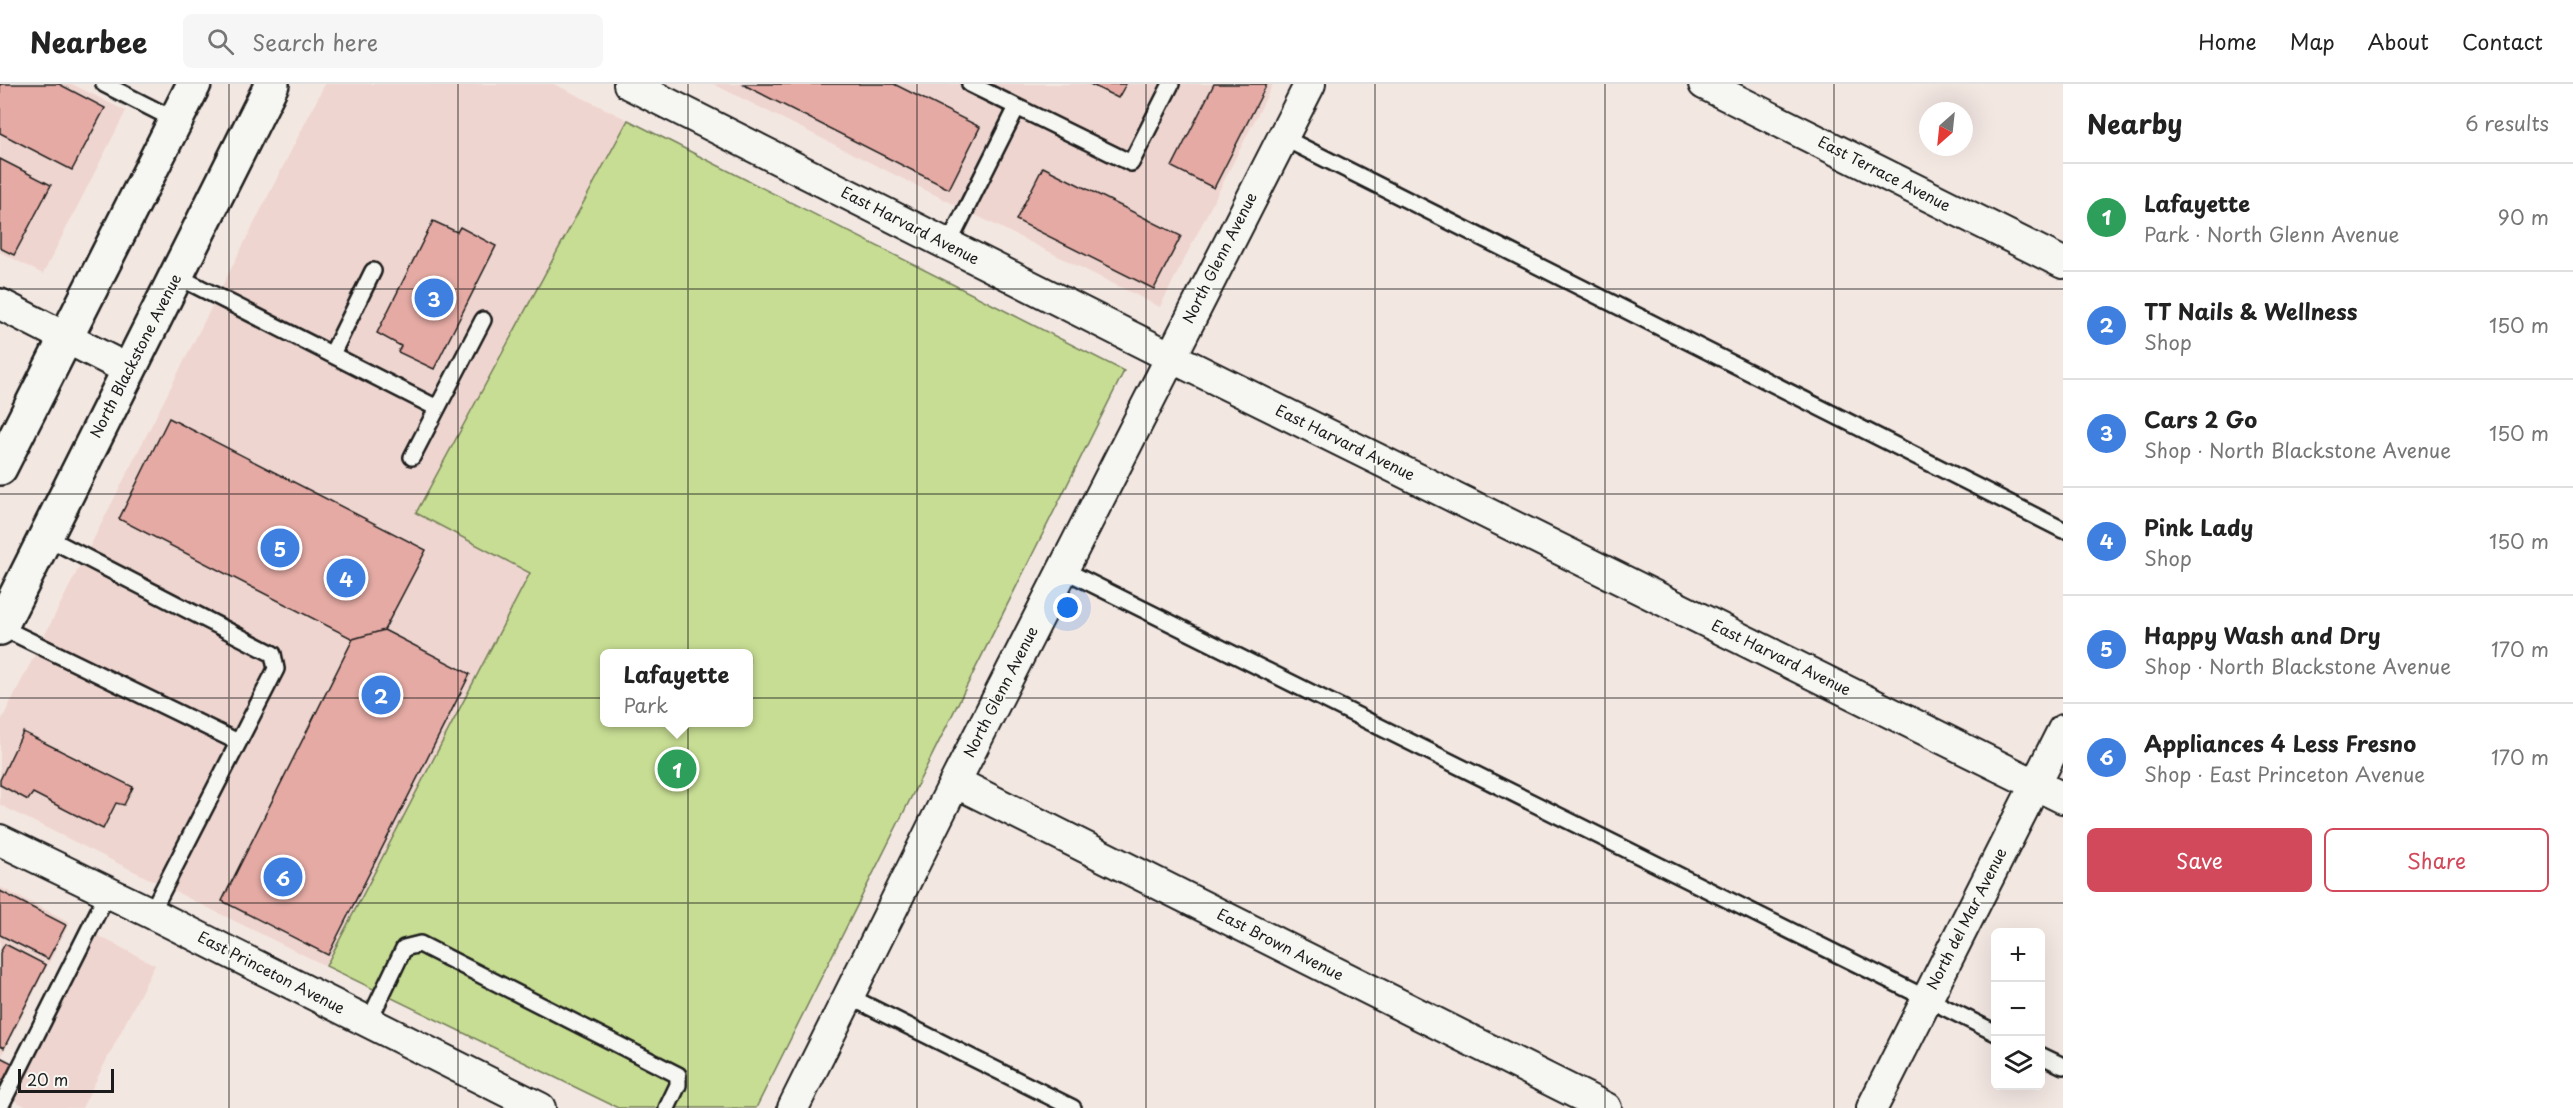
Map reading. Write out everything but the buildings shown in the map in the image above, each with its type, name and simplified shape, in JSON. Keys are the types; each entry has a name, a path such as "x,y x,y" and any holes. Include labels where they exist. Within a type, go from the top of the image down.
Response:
{"main road":[{"path":"0,468 64,337 194,84"},
{"name":"North Blackstone Avenue","path":"0,627 272,84"}],"street":[{"name":"East Harvard Avenue","path":"629,84 1170,357 2063,798"},
{"name":"North Glenn Avenue","path":"793,1108 955,782 1310,84"},
{"name":"East Terrace Avenue","path":"1704,84 2063,263"},
{"path":"1,307 129,370"},
{"name":"North del Mar Avenue","path":"1872,1108 2063,730"},
{"name":"East Brown Avenue","path":"955,782 1606,1108"},
{"name":"East Princeton Avenue","path":"0,840 369,1021 540,1108"}],"lane":[{"path":"104,84 175,120"},
{"path":"970,84 1131,163 1171,84"},
{"path":"948,245 1017,107"},
{"path":"1282,136 2063,530"},
{"path":"332,354 373,271"},
{"path":"177,276 437,408"},
{"path":"412,457 483,320"},
{"path":"46,537 273,654 276,669 151,913"},
{"path":"1064,570 1991,1031"},
{"path":"0,627 238,742"},
{"path":"0,1107 108,892"},
{"path":"369,1021 404,948 420,944 678,1075 678,1085 667,1108"},
{"path":"848,996 1073,1108"},
{"path":"2045,1057 2063,1066"}],"shaded area":[{"path":"0,84 72,84 126,111 43,274 0,252"},
{"path":"325,84 554,84 628,120 416,513 530,573 326,966 0,805 0,723"},
{"path":"713,84 1273,84 1160,307"},
{"path":"0,887 70,922 0,1059"},
{"path":"91,932 155,965 82,1108 29,1108 7,1097"}],"green space":[{"path":"628,120 1124,371 756,1108 618,1108 326,966 530,573 416,513"}],"place":[{"name":"Cars 2 Go","path":"434,298"},
{"name":"Happy Wash and Dry","path":"280,548"},
{"name":"Pink Lady","path":"346,578"},
{"name":"TT Nails & Wellness","path":"381,695"},
{"name":"Lafayette","path":"677,769"},
{"name":"Appliances 4 Less Fresno","path":"283,877"}]}
